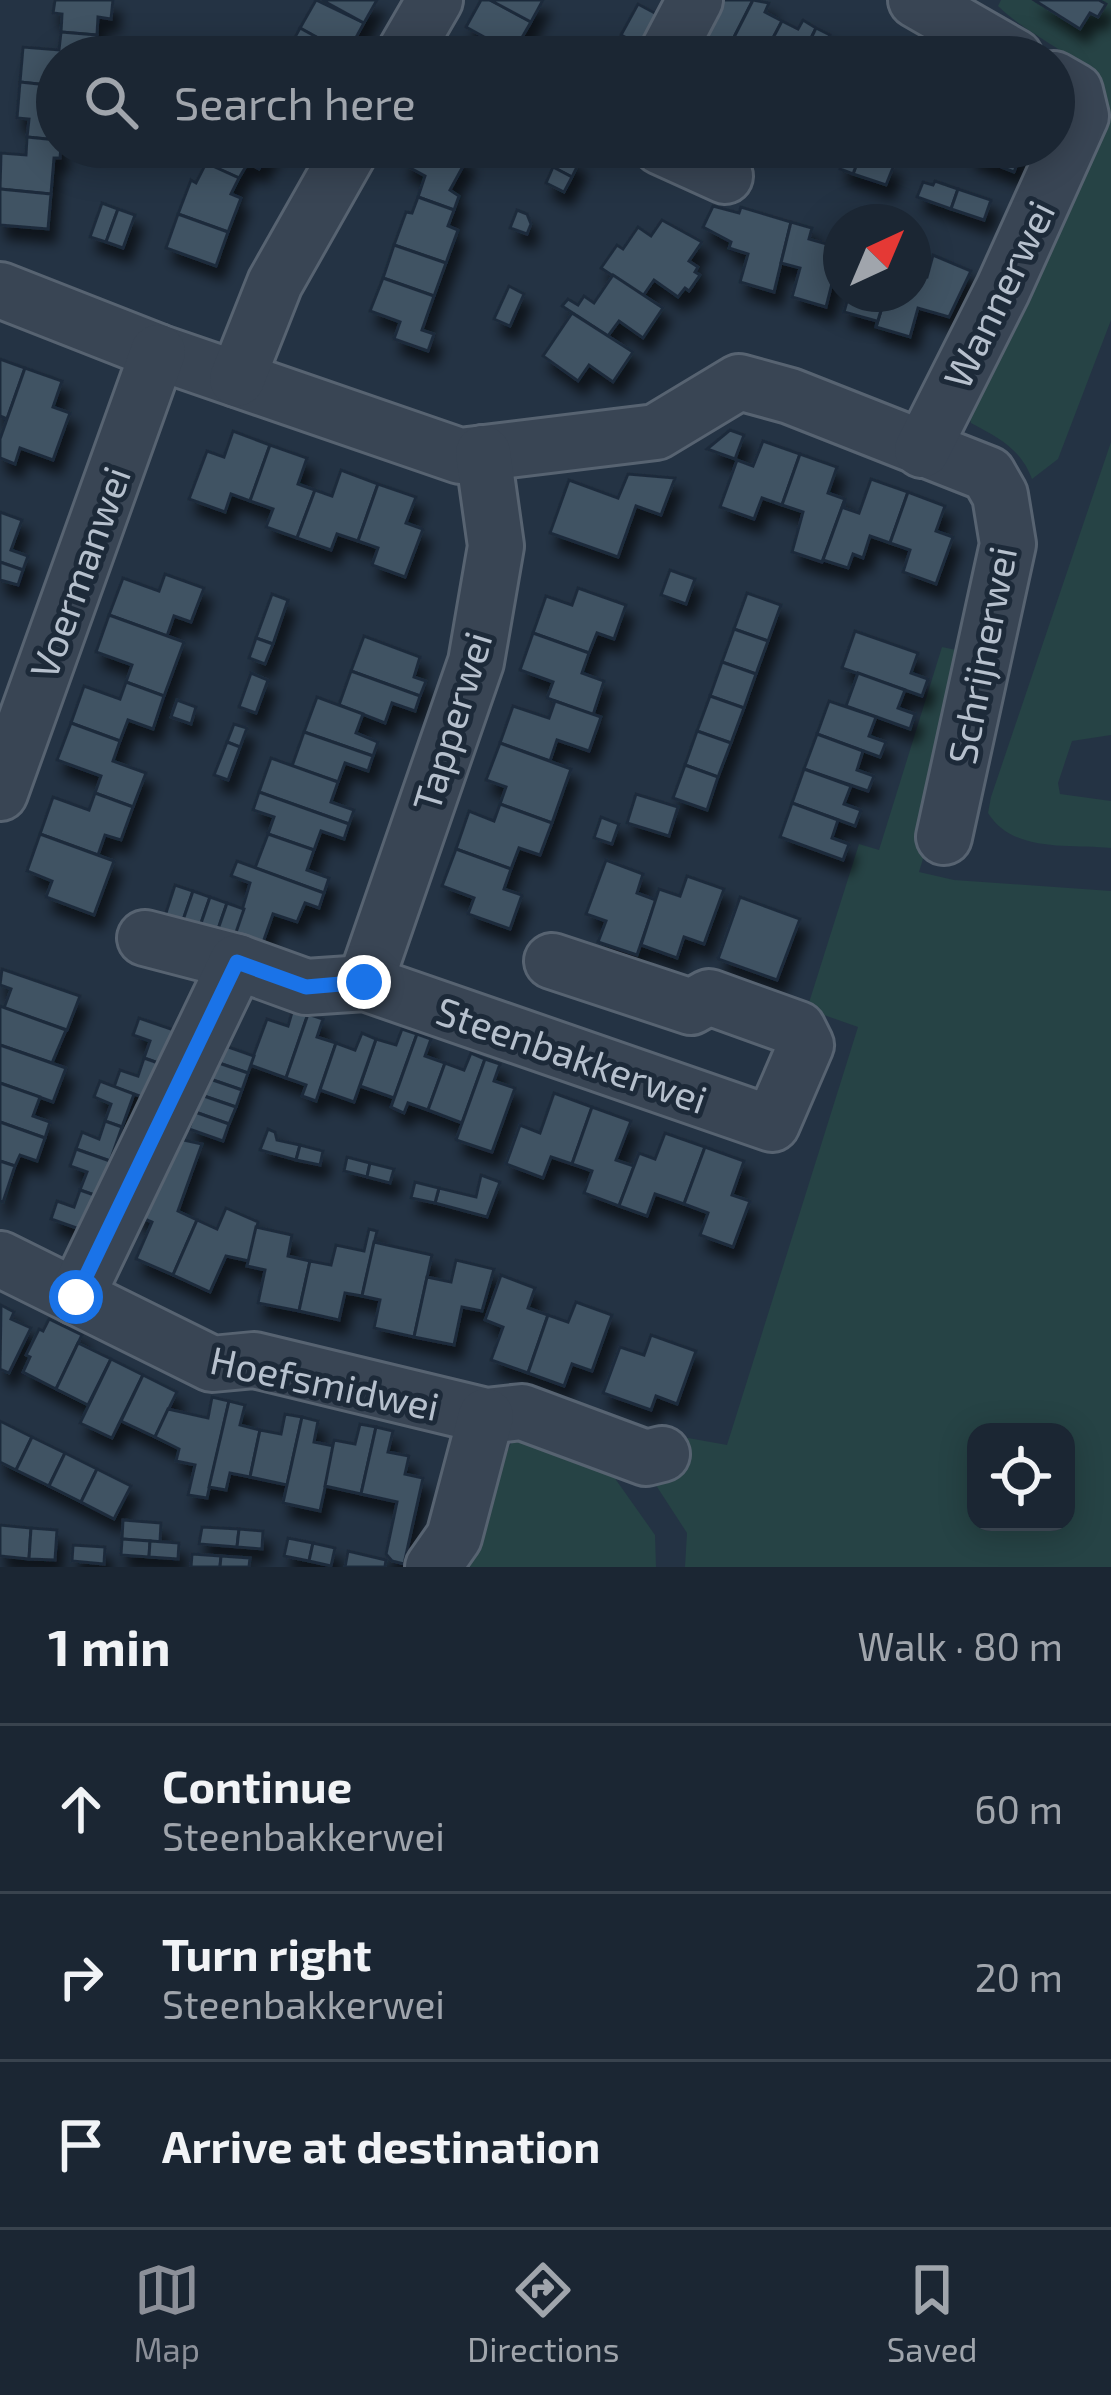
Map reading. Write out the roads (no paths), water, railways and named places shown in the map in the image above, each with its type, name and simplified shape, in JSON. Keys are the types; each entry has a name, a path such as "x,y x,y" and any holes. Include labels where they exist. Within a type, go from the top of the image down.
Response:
{"street":[{"path":"415,36 435,0"},
{"path":"676,36 695,0"},
{"path":"940,6 984,36"},
{"name":"Wannerwei","path":"1075,91 1081,116 1075,129"},
{"path":"237,379 275,283 340,168"},
{"path":"707,168 724,176"},
{"name":"Wannerwei","path":"922,450 1058,168"},
{"path":"0,290 158,352 460,456 656,432 739,382 790,396 922,450"},
{"name":"Voermanwei","path":"0,793 158,352"},
{"name":"Schrijnerwei","path":"922,450 988,474 1000,495 1008,544 944,837"},
{"name":"Tapperwei","path":"364,982 476,662 496,546 484,453"},
{"name":"Steenbakkerwei","path":"145,938 237,962 306,987 364,982 772,1124 806,1045 798,1029 709,997 691,1007 552,961"},
{"path":"76,1297 237,962"},
{"name":"Hoefsmidwei","path":"0,1259 212,1364 254,1360 486,1416 522,1412 646,1459 662,1454"},
{"path":"433,1567 454,1538 486,1416"}]}
